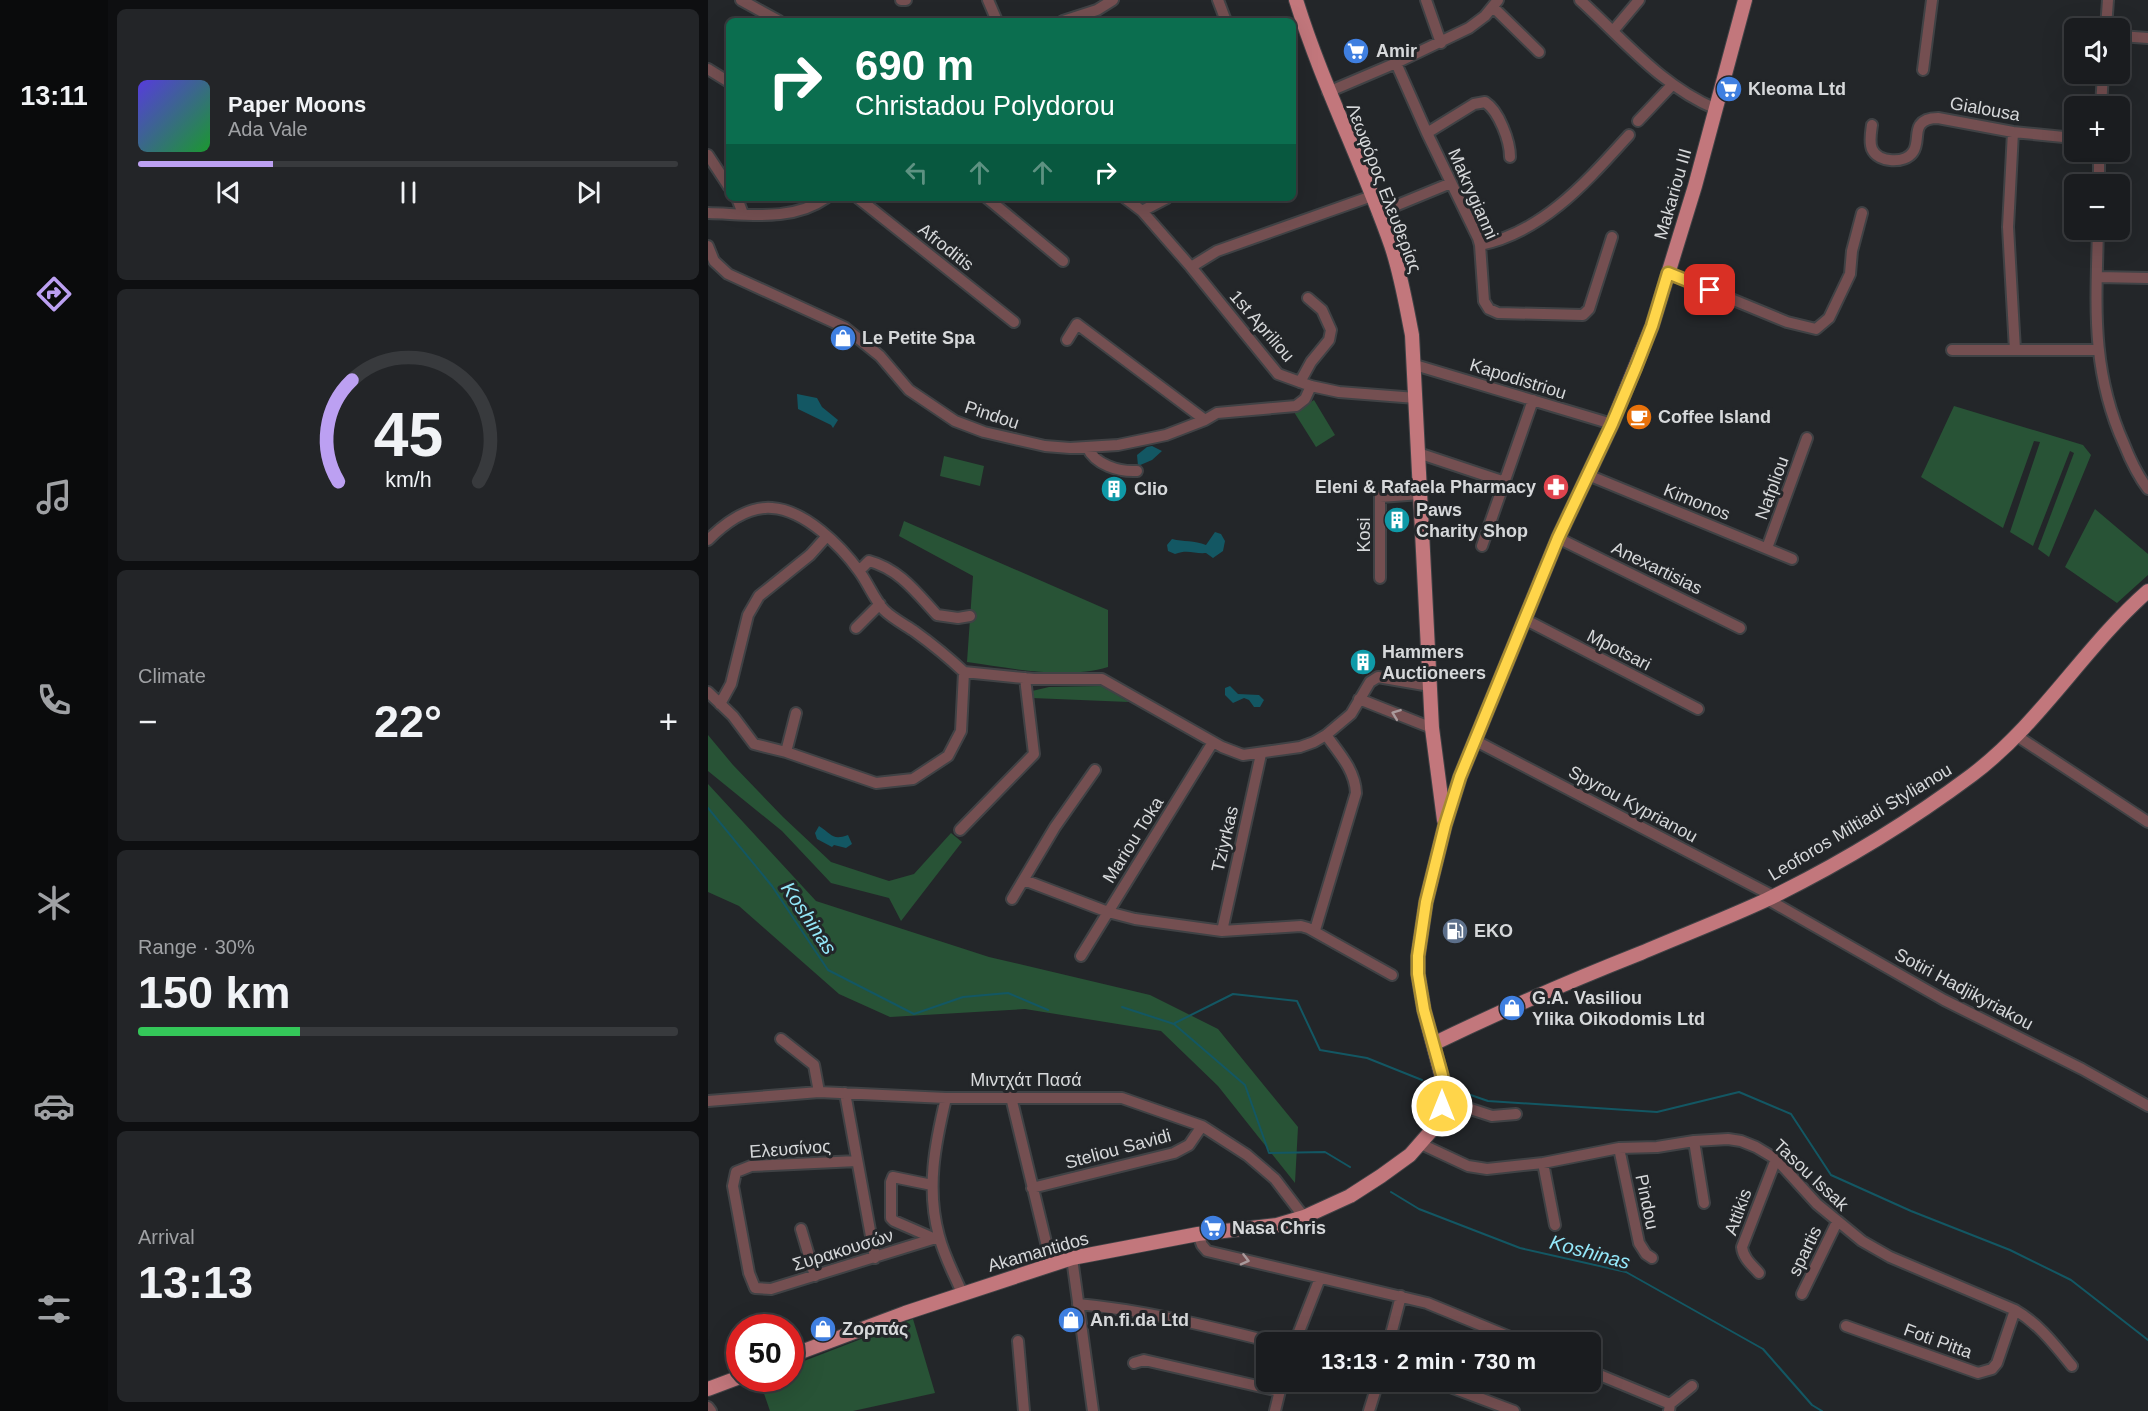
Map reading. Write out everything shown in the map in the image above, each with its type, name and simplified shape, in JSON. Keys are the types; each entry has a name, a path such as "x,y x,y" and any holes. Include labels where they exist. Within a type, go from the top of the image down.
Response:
{"main road":[{"name":"Λεωφόρος Ελευθερίας","path":"1296,0 1328,92 1390,244 1401,281 1412,335 1432,728 1445,825"},
{"name":"Makariou III","path":"1304,1217 1350,1196 1402,1161 1421,1144 1435,1123 1443,1100 1442,1075 1425,1016 1418,974 1420,939 1445,825 1460,777 1558,538 1612,424 1652,326 1716,109 1745,0"},
{"name":"Leoforos Miltiadi Stylianou","path":"1433,1044 1551,990 1770,898 1842,859 1916,813 1973,774 2017,736 2109,628 2148,591"},
{"path":"1437,766 1452,777 1460,777"},
{"path":"1425,1016 1438,1030 1461,1030"},
{"path":"1442,1075 1450,1044 1461,1030"},
{"name":"Akamantidos","path":"804,1351 1051,1263 1198,1234 1277,1225 1304,1217"},
{"path":"708,1389 726,1382"}],"street":[{"path":"901,0 906,0"},
{"path":"988,0 996,18"},
{"path":"1072,18 1096,10 1113,0"},
{"path":"1218,0 1225,18"},
{"path":"1426,0 1441,43"},
{"path":"1580,0 1672,85 1716,109"},
{"path":"1614,31 1639,0"},
{"path":"1923,70 1932,0"},
{"path":"2107,18 2108,0"},
{"path":"746,1 774,18"},
{"path":"1328,92 1441,43 1469,28 1496,4 1539,52"},
{"path":"2130,37 2148,38"},
{"name":"Makrygianni","path":"1396,63 1480,245 1484,301 1489,309 1498,313 1583,315 1589,309 1612,237"},
{"path":"708,69 726,80"},
{"path":"1638,121 1672,85"},
{"path":"1427,133 1474,104 1485,102 1504,131 1510,148 1510,157"},
{"name":"Gialousa","path":"1872,125 1870,145 1875,154 1882,159 1906,159 1914,152 1919,127 1931,118 2013,132 2064,137"},
{"path":"2013,132 2008,227 2015,350"},
{"path":"1480,245 1494,242 1517,232 1537,221 1567,199 1587,181 1629,135"},
{"path":"708,155 726,182"},
{"path":"1378,213 1451,183"},
{"path":"1191,267 1217,251 1372,196"},
{"path":"738,201 743,213"},
{"path":"708,213 791,213 821,201"},
{"name":"Afroditis","path":"862,201 1014,322"},
{"path":"991,201 1063,261"},
{"name":"1st Apriliou","path":"1129,201 1142,211 1191,267 1273,369 1284,377 1311,386 1357,394 1416,398"},
{"path":"1142,211 1161,201"},
{"path":"1668,273 1787,322 1809,329 1816,328 1829,318 1850,274 1852,251 1862,213"},
{"path":"2098,240 2096,314 2098,350 2112,413 2130,457 2147,488"},
{"name":"Pindou","path":"708,246 714,261 728,274 844,327 856,335 880,356 909,390 955,421 984,432 1021,441 1045,446 1087,447 1142,441 1166,435 1205,420 1218,412 1296,406 1305,399 1311,386"},
{"path":"2097,277 2148,278"},
{"path":"1300,382 1311,362 1328,342 1331,330 1322,310 1308,298"},
{"path":"1067,340 1077,324 1205,420"},
{"path":"1952,350 2098,350"},
{"name":"Kapodistriou","path":"1415,365 1612,424"},
{"path":"1482,546 1533,400"},
{"name":"Nafpliou","path":"1767,548 1807,438"},
{"path":"1087,447 1090,455 1107,466 1124,471 1137,471"},
{"path":"1418,453 1505,483"},
{"name":"Kimonos","path":"1588,475 1792,559"},
{"name":"Kosi","path":"1380,578 1380,497 1421,494"},
{"path":"708,540 726,523 741,515 769,507 784,510 826,536 843,551 885,610 941,651 964,672 1024,678 1089,681 1102,679 1213,742 1243,755 1261,754 1308,744 1326,735 1351,714 1370,682 1378,677 1430,686"},
{"path":"720,704 731,684 748,615 759,596 810,555 826,536"},
{"name":"Anexartisias","path":"1558,538 1740,628"},
{"path":"859,571 868,561 880,564 902,577 937,615 958,618 970,616"},
{"path":"856,628 880,603"},
{"name":"Mpotsari","path":"1526,620 1698,709"},
{"path":"708,692 733,716 754,744 786,752 876,783 913,779 948,756 962,731 964,672"},
{"path":"960,830 1034,754 1024,678"},
{"path":"1359,699 1432,728"},
{"path":"786,752 796,713"},
{"path":"1315,930 1356,793 1354,778 1326,735"},
{"path":"2017,736 2148,822"},
{"name":"Spyrou Kyprianou","path":"1476,741 1770,898"},
{"name":"Mariou Toka","path":"1081,956 1213,742"},
{"name":"Tziyrkas","path":"1222,931 1261,754"},
{"path":"1012,899 1055,827 1095,770"},
{"path":"1024,880 1108,912 1135,919 1222,931 1301,926 1315,930 1392,975"},
{"name":"Sotiri Hadjikyriakou","path":"1770,898 1944,1000 2082,1069 2148,1106"},
{"path":"781,1039 814,1065 819,1092"},
{"name":"Μιντχάτ Πασά","path":"708,1101 819,1092 945,1098 1122,1098 1202,1126 1247,1155 1275,1179 1304,1217"},
{"path":"845,1093 875,1258"},
{"path":"1011,1097 1051,1263"},
{"path":"945,1098 934,1148 932,1185 936,1238 962,1293"},
{"path":"1443,1100 1491,1116 1516,1114"},
{"name":"Steliou Savidi","path":"1032,1188 1174,1153 1189,1145 1202,1126"},
{"name":"Tasou Issak","path":"1421,1144 1476,1168 1496,1168 1543,1163 1619,1148 1657,1147 1694,1141 1728,1139 1741,1141 1756,1147 1776,1160 1817,1204 1862,1241 1890,1257 2015,1310 2040,1327 2072,1366"},
{"path":"1694,1141 1704,1203"},
{"name":"Pindou","path":"1619,1148 1639,1243 1646,1254 1652,1258"},
{"name":"Attikis","path":"1759,1273 1742,1253 1742,1247 1776,1160"},
{"name":"Ελευσίνος","path":"755,1288 749,1273 733,1186 736,1172 751,1166 857,1161"},
{"path":"1543,1163 1555,1225"},
{"path":"932,1185 893,1177 890,1215 894,1221 936,1238"},
{"name":"spartis","path":"1802,1294 1837,1222"},
{"path":"801,1228 815,1276"},
{"path":"1198,1234 1202,1245 1208,1251 1427,1303 1498,1332"},
{"name":"Συρακουσών","path":"755,1288 771,1289 936,1238"},
{"path":"1072,1258 1093,1411"},
{"path":"1299,1332 1320,1278"},
{"path":"1392,1332 1401,1296"},
{"path":"1078,1304 1141,1312 1256,1338"},
{"name":"Foti Pitta","path":"1846,1326 1978,1373 1992,1369 1997,1363 2015,1310"},
{"path":"1017,1341 1024,1411"},
{"path":"1134,1363 1144,1360 1256,1381"},
{"path":"1601,1376 1669,1407 1692,1386"},
{"path":"1275,1411 1280,1392"},
{"path":"1369,1411 1375,1392"},
{"path":"1464,1392 1514,1411"},
{"path":"708,1407 711,1411"}],"green space":[{"path":"1314,400 1335,435 1316,447 1294,412"},
{"path":"1954,406 2083,445 2091,455 2049,557 2038,549 2074,453 2070,451 2033,546 2010,532 2040,442 2034,441 2003,528 1921,477"},
{"path":"944,456 984,466 980,486 940,476"},
{"path":"2095,509 2148,554 2148,575 2117,603 2065,567"},
{"path":"904,521 1108,610 1108,667 1074,673 1056,673 967,662 973,576 899,536"},
{"path":"1102,686 1129,702 1032,698 1032,691 1049,687"},
{"path":"708,735 783,817 831,862 889,881 914,874 951,833 962,842 901,921 889,898 831,883 782,831 708,771"},
{"path":"708,784 816,901 989,957 1150,995 1218,1029 1298,1127 1295,1183 1218,1086 1161,1031 1025,1009 890,1017 839,994 739,906 708,892"},
{"path":"913,1319 935,1393 853,1411 770,1411 763,1392 804,1392 804,1361"}],"water":[{"path":"797,394 817,398 822,407 838,420 833,428 798,409"},
{"path":"1152,446 1162,451 1152,460 1138,466 1137,455"},
{"path":"1215,532 1221,534 1225,541 1223,551 1213,558 1206,553 1175,554 1168,551 1167,545 1172,539 1206,545"},
{"path":"1230,686 1238,694 1259,695 1264,700 1260,707 1254,707 1249,700 1244,698 1233,703 1225,695 1225,688"},
{"path":"819,826 835,837 848,835 852,844 846,848 834,845 832,847 817,839 815,833"}],"waterway":[{"name":"Koshinas","path":"708,808 772,886 828,970 914,1014 963,997 1008,993 1048,1010"},
{"path":"1175,1023 1233,994 1297,1001 1320,1050 1367,1058 1422,1080"},
{"name":"Koshinas","path":"1122,1007 1174,1024 1245,1085 1269,1153 1325,1152 1350,1167"},
{"path":"1462,1092 1488,1101 1657,1112 1739,1092 1791,1114 1831,1175 1911,1211 2010,1250 2071,1280 2148,1340"},
{"name":"Koshinas","path":"1391,1192 1419,1209 1520,1248 1626,1272 1763,1349 1812,1405 1822,1411"}],"place":[{"name":"Amir","path":"1356,51"},
{"name":"Kleoma Ltd","path":"1729,89"},
{"name":"Le Petite Spa","path":"843,338"},
{"name":"Coffee Island","path":"1639,417"},
{"name":"Eleni & Rafaela Pharmacy","path":"1556,487"},
{"name":"Clio","path":"1114,489"},
{"name":"Paws Charity Shop","path":"1397,520"},
{"name":"Hammers Auctioneers","path":"1363,662"},
{"name":"EKO","path":"1455,931"},
{"name":"G.A. Vasiliou Ylika Oikodomis Ltd","path":"1512,1008"},
{"name":"Nasa Chris","path":"1213,1228"},
{"name":"An.fi.da Ltd","path":"1071,1320"},
{"name":"Ζορπάς","path":"823,1329"}],"route":[{"path":"1442,1106 1444,1085 1424,1010 1418,974 1418,956 1430,886 1460,777 1558,538 1612,424 1652,326 1668,273 1710,290"}]}
